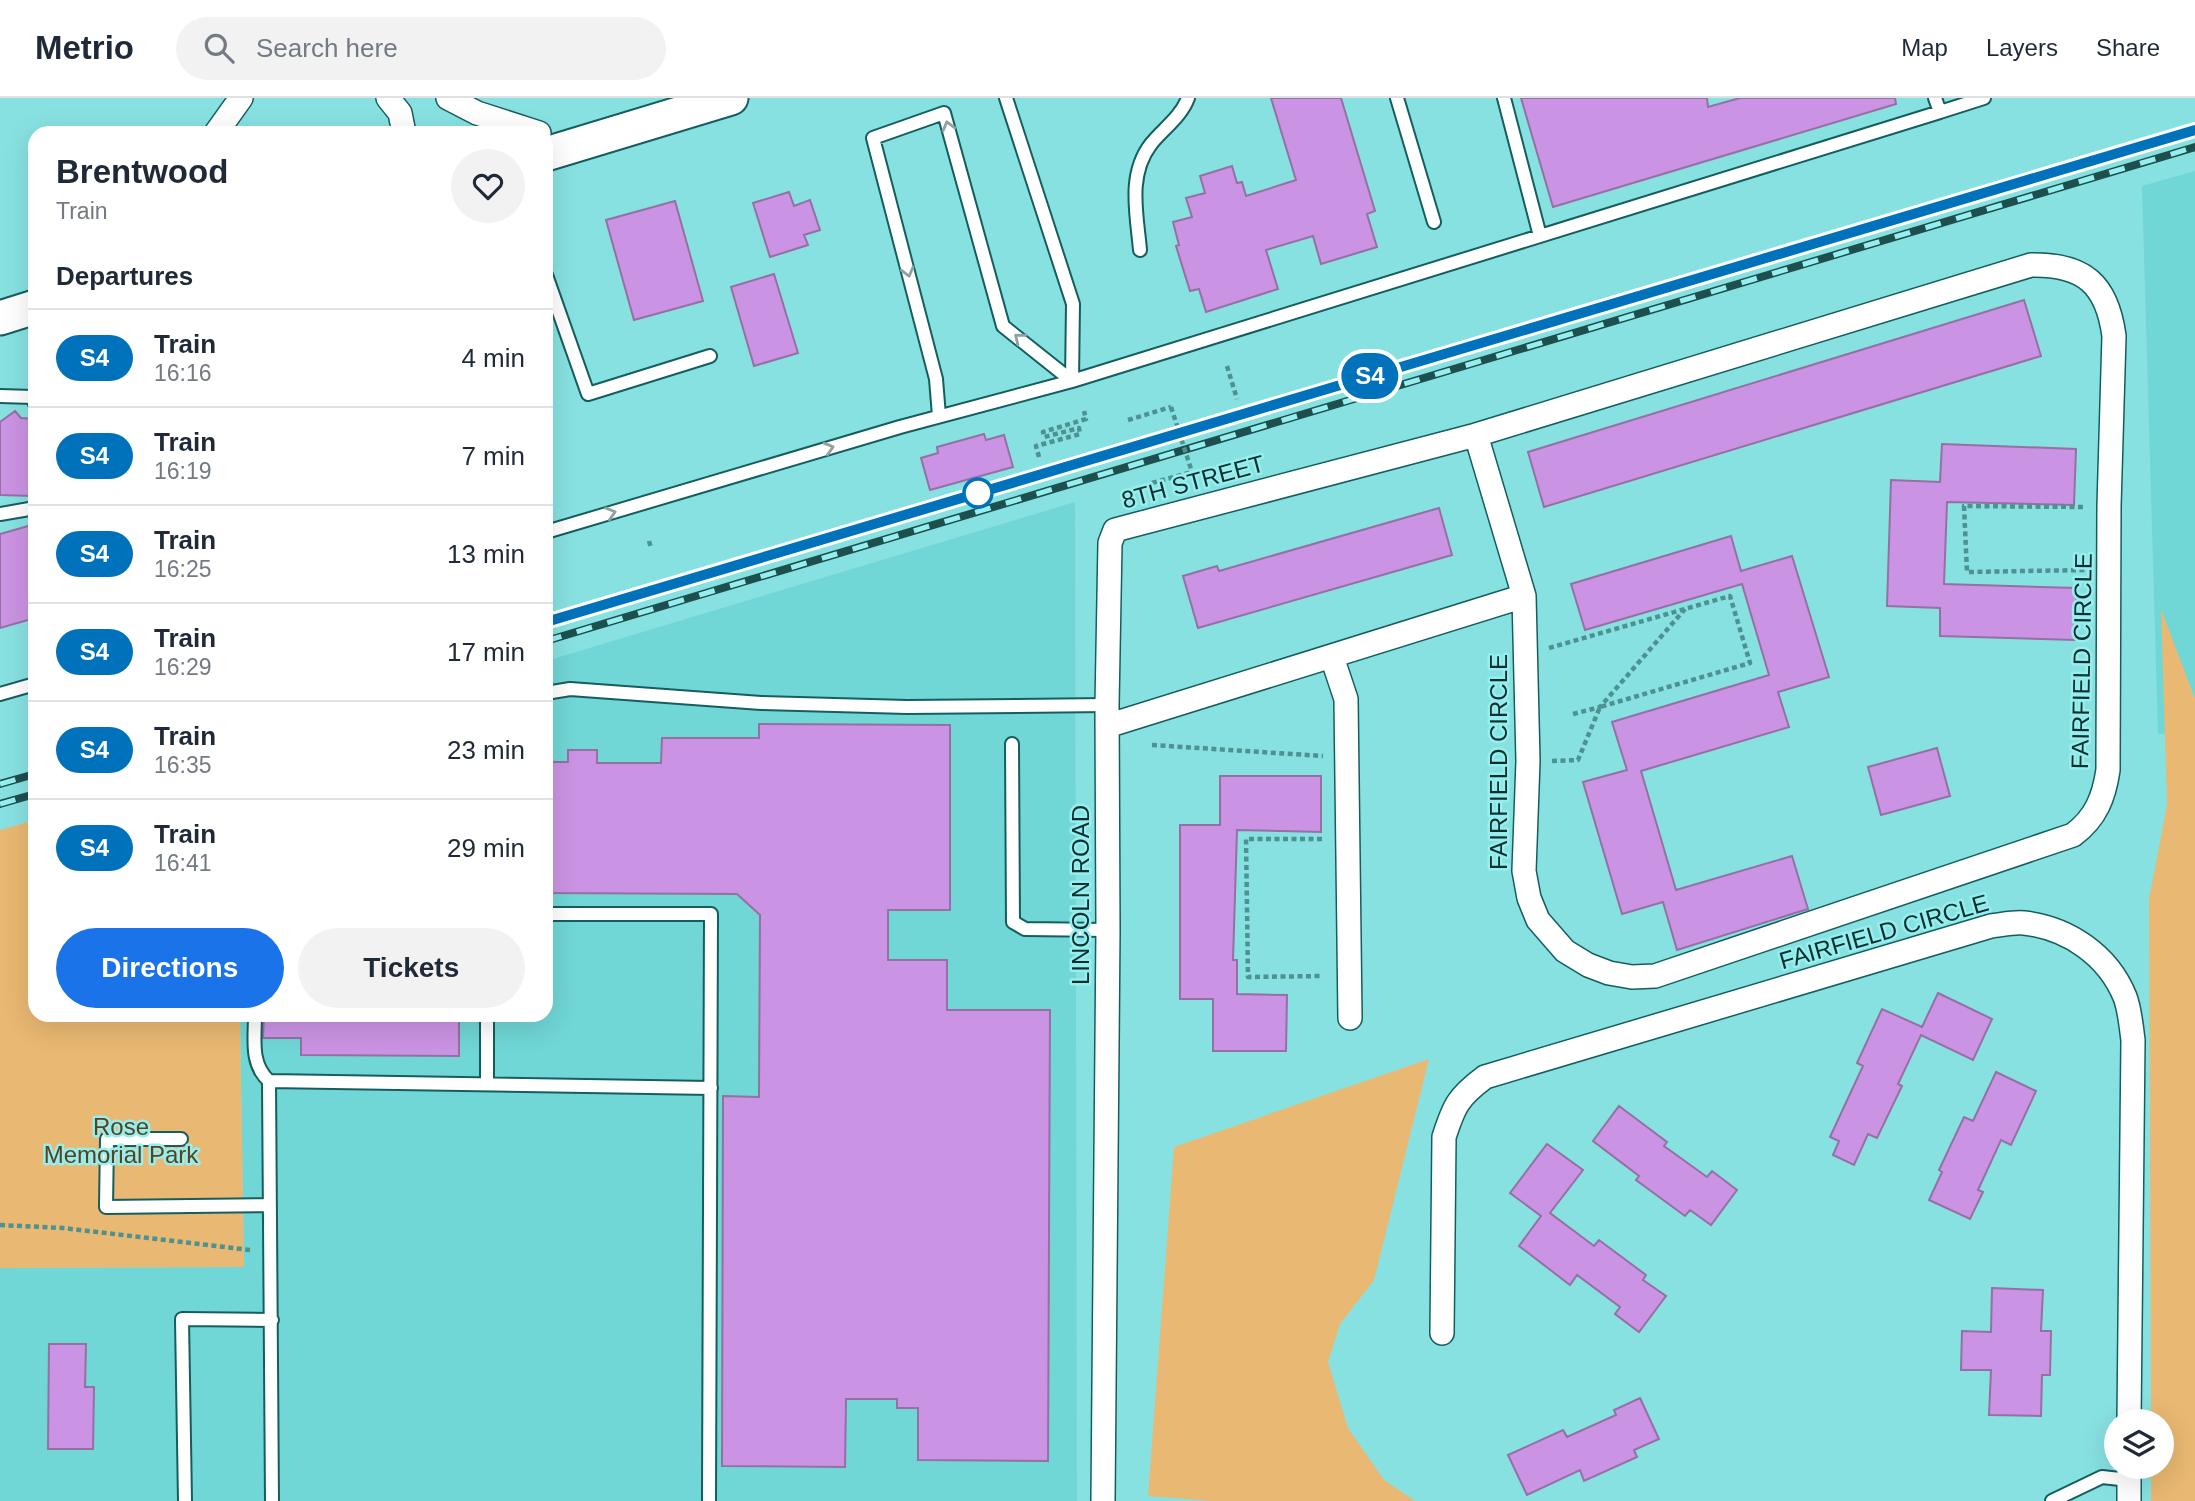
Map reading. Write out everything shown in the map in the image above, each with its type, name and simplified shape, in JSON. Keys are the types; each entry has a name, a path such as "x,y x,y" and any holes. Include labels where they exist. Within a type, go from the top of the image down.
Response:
{"main road":[{"path":"556,145 731,98"},
{"path":"0,318 28,309"}],"street":[{"path":"221,126 241,98"},
{"path":"231,126 241,98"},
{"path":"388,98 400,113 403,126"},
{"path":"448,98 477,113 517,126"},
{"name":"FAIRFIELD CIRCLE","path":"2031,265 2062,267 2080,274 2095,284 2105,298 2114,336 2109,506 2108,770 2105,793 2096,812 2085,826 2073,835 1655,976 1632,977 1609,973 1588,965 1564,951 1538,920 1529,898 1524,870 1528,761 1524,597 1476,435 2031,265"},
{"name":"8TH STREET","path":"1107,716 1110,543 1115,530 1476,435"},
{"path":"1107,716 1332,657 1524,597"},
{"path":"1332,657 1346,699 1349,1018"},
{"name":"LINCOLN ROAD","path":"1103,1501 1107,716"},
{"name":"FAIRFIELD CIRCLE","path":"1441,1333 1444,1137 1463,1094 1485,1077 1991,926 2022,923 2060,931 2091,950 2112,971 2126,998 2133,1053 2129,1409"}],"lane":[{"path":"1006,98 1073,304 1072,382"},
{"path":"1140,250 1135,188 1138,167 1149,146 1184,108 1188,98"},
{"path":"1397,98 1434,222"},
{"path":"1504,98 1540,236"},
{"path":"1935,98 1940,112"},
{"path":"553,530 939,416 1072,382 1984,98"},
{"path":"939,416 936,379 873,138 944,113 1003,326 1072,382"},
{"path":"553,295 588,394 710,356"},
{"path":"0,396 28,397"},
{"path":"0,514 28,509"},
{"path":"0,694 28,686"},
{"path":"553,692 570,690 761,703 1107,716"},
{"path":"1012,744 1013,922 1024,929 1108,930"},
{"path":"553,914 711,914 709,1501"},
{"path":"255,1022 254,1058 262,1075 270,1081 712,1087"},
{"path":"487,1022 487,1084"},
{"path":"270,1081 272,1501"},
{"path":"181,1139 107,1139 106,1207 270,1205"},
{"path":"185,1501 181,1319 272,1320"},
{"path":"2052,1501 2102,1477 2129,1482"}],"path":[{"path":"1227,366 1237,399"},
{"path":"1128,420 1171,407 1192,472 1152,483"},
{"path":"1039,457 1036,446 1080,434 1079,428 1044,437 1043,432 1086,419 1084,411"},
{"path":"2087,508 1964,506 1967,572 2090,570"},
{"path":"649,541 650,548"},
{"path":"1524,654 1730,596 1750,663 1573,714"},
{"path":"1528,761 1578,760 1600,707 1686,608"},
{"path":"1152,745 1348,757"},
{"path":"1348,976 1248,977 1245,839 1349,839"},
{"path":"0,1225 75,1229 271,1253"}],"shaded area":[{"path":"2195,171 2195,734 2158,734 2142,186"},
{"path":"1075,502 1077,1501 0,1501 0,1268 244,1267 240,1022 553,1022 553,659"}],"green space":[{"path":"2161,609 2195,699 2195,1501 2151,1501 2151,1479 2174,1479 2174,1409 2151,1409 2149,899 2167,805"},
{"name":"Rose Memorial Park","path":"28,822 28,1022 240,1022 244,1267 0,1268 0,830"},
{"path":"1429,1059 1374,1280 1340,1324 1328,1362 1348,1428 1384,1480 1415,1501 1212,1501 1148,1496 1174,1147"}],"building":[{"path":"1271,98 1341,98 1375,211 1367,214 1377,247 1321,264 1313,236 1266,250 1278,289 1206,312 1199,289 1190,291 1176,246 1179,245 1173,222 1192,217 1186,198 1205,193 1200,176 1232,166 1237,183 1242,182 1246,196 1296,180"},
{"path":"1521,98 1707,98 1708,107 1740,98 1895,98 1896,104 1553,207"},
{"path":"789,192 794,206 810,200 820,230 804,235 808,245 770,257 753,203"},
{"path":"675,201 703,301 634,320 606,220"},
{"path":"774,274 798,353 754,366 731,287"},
{"path":"2024,300 2041,356 1544,507 1528,452"},
{"path":"15,411 21,418 28,418 28,496 0,495 0,422"},
{"path":"984,434 986,440 1004,435 1013,467 930,490 921,458 938,453 937,447"},
{"path":"1942,444 2076,449 2074,505 1947,502 1944,584 2077,588 2075,640 1940,636 1940,608 1887,606 1891,480 1940,482"},
{"path":"1439,508 1452,555 1198,628 1183,576 1217,566 1219,571"},
{"path":"28,526 28,620 0,628 0,534"},
{"path":"1731,536 1741,571 1792,556 1829,677 1778,692 1789,727 1641,771 1676,890 1792,856 1808,909 1677,950 1663,902 1622,914 1583,782 1627,770 1612,722 1769,675 1742,584 1585,630 1571,584"},
{"path":"759,724 950,725 950,910 888,910 888,960 947,960 947,1010 1050,1010 1048,1461 918,1460 918,1408 897,1408 897,1399 846,1399 845,1467 722,1466 723,1096 759,1097 760,915 737,894 553,893 553,762 568,762 568,750 597,750 597,763 661,763 662,738 759,738"},
{"path":"1937,748 1950,796 1881,815 1868,767"},
{"path":"1220,776 1321,776 1321,832 1237,830 1233,960 1237,960 1237,994 1287,995 1286,1051 1213,1051 1213,999 1180,999 1180,825 1220,825"},
{"path":"1938,993 1992,1019 1973,1060 1921,1035 1898,1084 1902,1086 1877,1138 1868,1134 1854,1165 1833,1155 1839,1141 1830,1137 1863,1066 1857,1063 1882,1009 1922,1027"},
{"path":"264,1022 459,1022 459,1056 301,1055 301,1038 263,1038"},
{"path":"1996,1072 2036,1091 2011,1145 2001,1140 1978,1190 1983,1192 1970,1219 1929,1200 1942,1172 1939,1170 1964,1117 1973,1121"},
{"path":"1619,1106 1667,1142 1664,1146 1707,1177 1712,1171 1737,1190 1711,1225 1690,1210 1685,1216 1636,1180 1639,1176 1593,1141"},
{"path":"1547,1144 1583,1170 1550,1213 1594,1246 1599,1240 1646,1275 1643,1280 1666,1296 1639,1332 1615,1314 1620,1307 1577,1275 1570,1285 1519,1246 1541,1216 1510,1193"},
{"path":"1992,1288 2043,1290 2041,1331 2051,1331 2050,1375 2042,1375 2041,1416 1989,1415 1991,1370 1961,1370 1962,1331 1991,1332"},
{"path":"49,1344 86,1344 85,1387 94,1387 93,1449 48,1449"},
{"path":"1640,1398 1659,1439 1634,1450 1637,1457 1584,1481 1580,1470 1527,1495 1508,1455 1563,1430 1567,1437 1616,1415 1614,1410"}],"railway":[{"path":"553,619 2195,130"},
{"path":"553,639 2195,147"},
{"path":"0,784 28,776"},
{"path":"0,804 28,796"}],"train":[{"name":"S4","path":"553,620 2195,130"}]}
